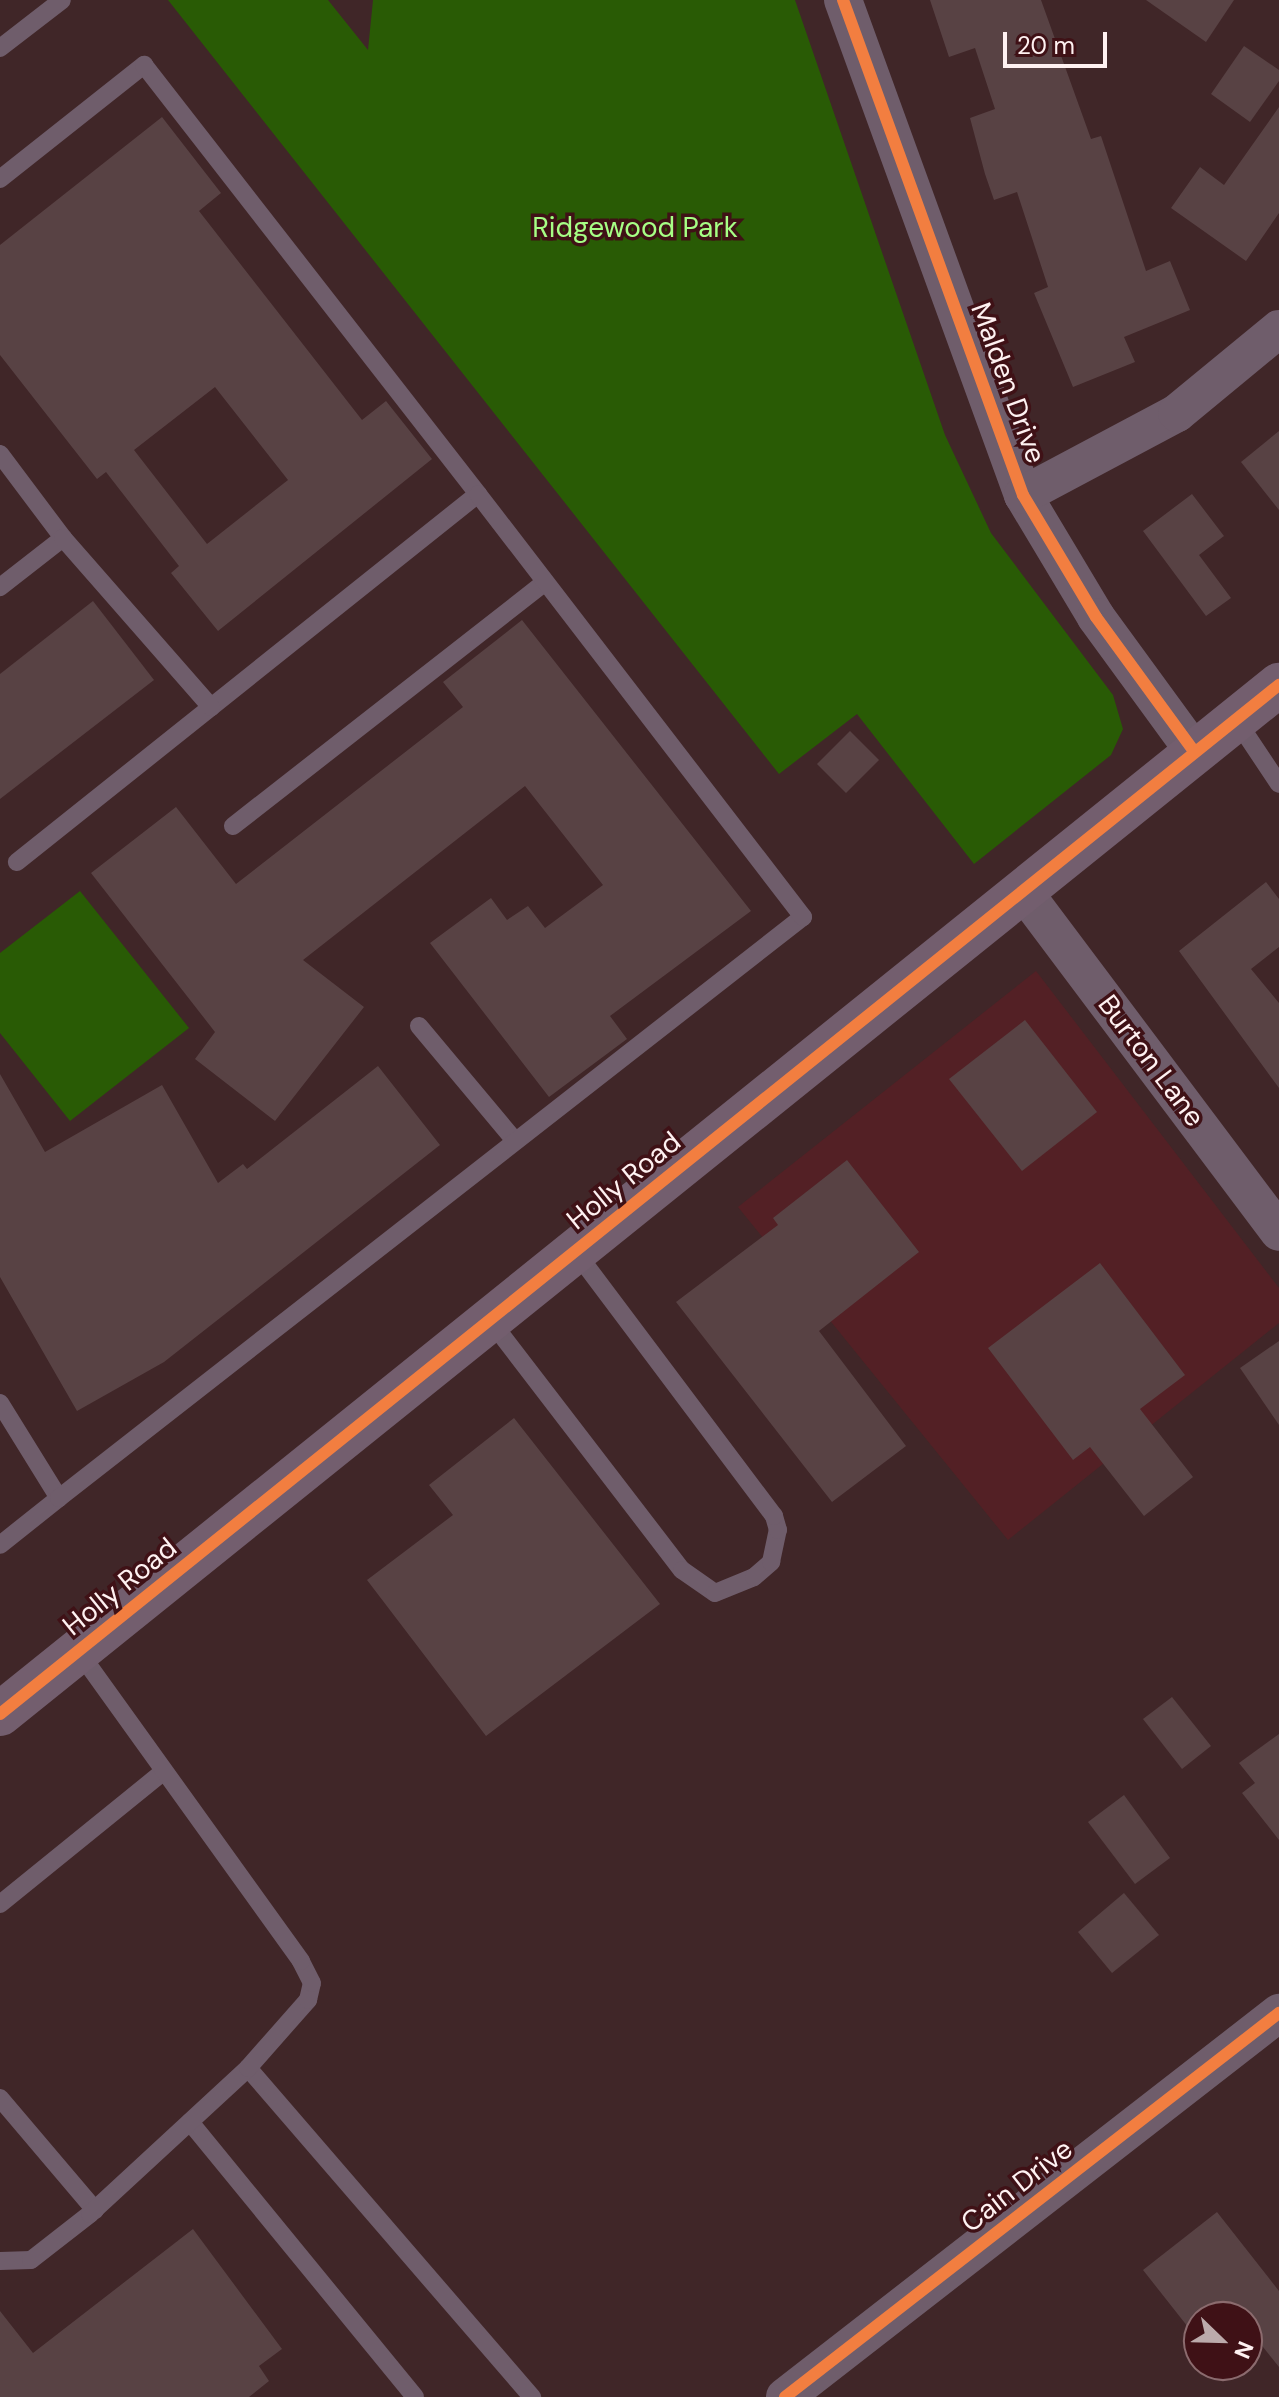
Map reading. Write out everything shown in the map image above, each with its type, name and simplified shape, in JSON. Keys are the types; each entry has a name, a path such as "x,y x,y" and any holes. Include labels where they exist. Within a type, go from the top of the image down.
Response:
{"main road":[{"name":"Holly Road","path":"0,1714 1023,891 1193,750 1279,685"}],"street":[{"name":"Malden Drive","path":"843,0 1023,495 1096,617 1193,750"},
{"path":"1023,495 1177,413 1279,329"},
{"name":"Burton Lane","path":"1023,891 1279,1232"},
{"name":"Cain Drive","path":"785,2397 1279,2013"}],"lane":[{"path":"0,48 62,0"},
{"path":"0,179 144,65 803,917 0,1545"},
{"path":"0,454 63,538 211,707"},
{"path":"17,862 478,494"},
{"path":"0,587 63,538"},
{"path":"233,826 545,582"},
{"path":"1235,718 1279,784"},
{"path":"419,1026 515,1141"},
{"path":"490,1320 682,1570 715,1593 754,1577 771,1562 778,1530 774,1516 575,1251"},
{"path":"0,1403 59,1498"},
{"path":"0,2261 31,2260 95,2210 248,2068 308,2000 312,1983 301,1961 162,1773 78,1651"},
{"path":"0,1904 162,1773"},
{"path":"248,2068 532,2397"},
{"path":"0,2098 95,2210"},
{"path":"190,2122 415,2397"}],"shaded area":[{"path":"1036,971 1279,1288 1279,1323 1008,1540 738,1207"}],"green space":[{"name":"Ridgewood Park","path":"168,0 328,0 368,50 373,0 795,0 945,435 991,533 1113,695 1123,729 1111,755 974,864 857,714 779,774"},
{"path":"80,891 189,1028 70,1121 0,1033 0,953"}],"building":[{"path":"930,0 1041,0 1091,139 1101,136 1146,271 1170,261 1190,310 1124,337 1135,362 1073,387 1034,293 1048,287 1017,192 994,200 985,174 970,118 995,109 975,48 949,57"},
{"path":"1146,0 1234,0 1206,42"},
{"path":"1244,46 1279,70 1279,81 1250,122 1211,94"},
{"path":"1279,107 1279,213 1246,261 1171,208 1200,167 1224,185"},
{"path":"162,117 221,193 199,211 362,420 386,401 432,459 218,631 171,573 179,566 106,472 97,479 0,355 0,245","holes":["215,387 288,480 207,544 134,450"]},
{"path":"1279,431 1279,510 1241,462"},
{"path":"1192,494 1224,536 1199,555 1231,598 1206,616 1143,531"},
{"path":"93,601 154,680 0,799 0,674"},
{"path":"522,620 751,911 610,1016 627,1039 549,1097 430,943 491,898 507,920 528,906 545,928 603,885 525,786 303,960 364,1007 275,1121 195,1059 215,1032 91,873 176,807 236,884 463,707 443,682"},
{"path":"850,731 879,760 846,793 817,764"},
{"path":"1266,882 1279,899 1279,947 1251,969 1279,1003 1279,1088 1179,951"},
{"path":"1025,1020 1097,1112 1022,1171 949,1079"},
{"path":"378,1066 440,1145 164,1362 77,1411 0,1277 0,1074 45,1152 162,1085 218,1183 243,1164 247,1169"},
{"path":"847,1160 919,1252 819,1331 906,1446 832,1502 676,1302 778,1225 773,1218"},
{"path":"1100,1263 1185,1375 1140,1409 1193,1477 1144,1516 1090,1447 1073,1460 988,1348"},
{"path":"1279,1341 1279,1425 1240,1368"},
{"path":"514,1418 660,1604 486,1736 367,1580 453,1515 429,1485"},
{"path":"1172,1697 1211,1746 1182,1769 1143,1719"},
{"path":"1279,1734 1279,1840 1242,1793 1255,1783 1239,1763"},
{"path":"1124,1795 1170,1858 1135,1884 1088,1822"},
{"path":"1124,1893 1159,1935 1112,1973 1078,1932"},
{"path":"1217,2212 1279,2291 1279,2367 1263,2347 1263,2301 1183,2301 1183,2321 1143,2270"},
{"path":"193,2229 282,2349 259,2366 269,2381 249,2397 0,2397 0,2311 33,2353"}],"cycle path":[{"path":"843,0 1023,495 1096,617 1193,750"},
{"path":"0,1714 1279,685"},
{"path":"785,2397 1279,2013"}]}
